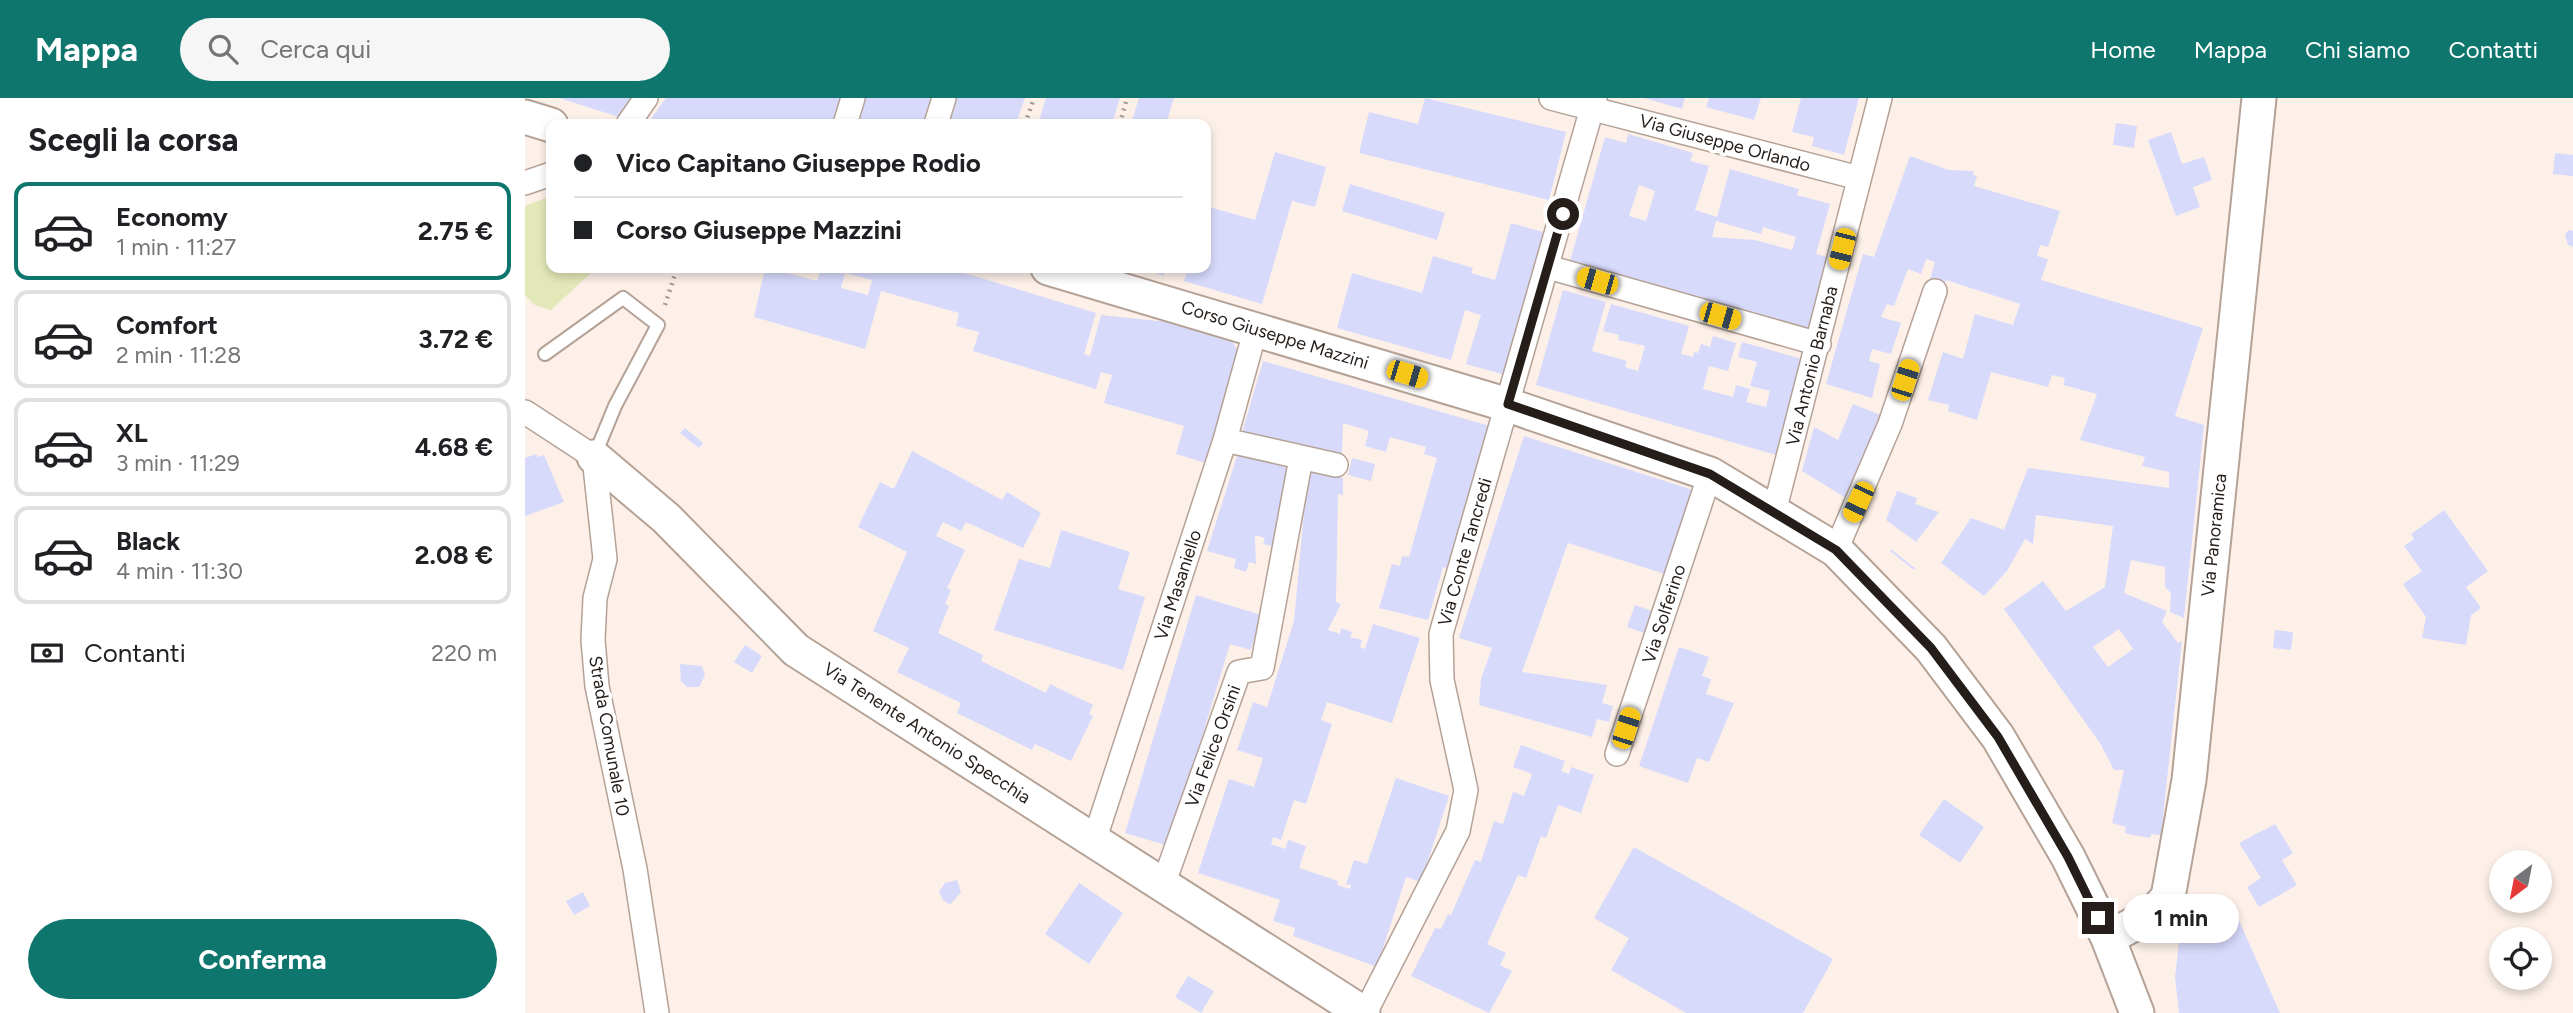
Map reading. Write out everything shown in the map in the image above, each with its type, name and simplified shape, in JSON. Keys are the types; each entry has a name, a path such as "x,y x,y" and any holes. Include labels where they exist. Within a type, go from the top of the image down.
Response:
{"street":[{"path":"631,119 646,98"},
{"path":"847,119 853,98"},
{"path":"938,119 944,98"},
{"name":"Via Giuseppe Orlando","path":"1551,98 1594,103 1859,178"},
{"name":"Via Antonio Barnaba","path":"1774,512 1819,344 1879,98"},
{"name":"Via Panoramica","path":"2108,938 2153,914 2168,897 2189,780 2259,98"},
{"name":"Via Conte Tancredi","path":"1364,1013 1458,831 1467,790 1442,680 1441,634 1594,103"},
{"path":"525,117 546,123"},
{"path":"525,183 546,176"},
{"path":"1548,267 1819,344"},
{"name":"Corso Giuseppe Mazzini","path":"1065,273 1508,404 1710,474 1836,550 1931,648 1998,737 2068,857 2108,938 2137,1013"},
{"path":"1836,550 1890,424 1935,291"},
{"name":"Via Masaniello","path":"1094,841 1225,440 1256,328"},
{"name":"Via Tenente Antonio Specchia","path":"525,412 594,457 666,518 796,650 1364,1013"},
{"path":"1225,440 1336,465"},
{"name":"Strada Comunale 10","path":"594,457 605,559 595,598 593,640 597,686 635,869 657,1013"},
{"name":"Via Felice Orsini","path":"1163,885 1239,672 1262,668 1301,457"},
{"name":"Via Solferino","path":"1617,754 1710,474"}],"lane":[{"path":"545,354 623,298 659,326 615,406 594,457"}],"path":[{"path":"1027,119 1034,98"},
{"path":"1121,119 1127,98"},
{"path":"659,326 675,273"}],"green space":[{"path":"546,198 546,273 591,273 551,310 535,305 525,295 525,206"}],"building":[{"path":"559,98 632,98 619,117"},
{"path":"666,98 845,98 839,119 651,119"},
{"path":"866,98 933,98 927,119 860,119"},
{"path":"957,98 1025,98 1018,119 951,119"},
{"path":"1046,98 1120,98 1114,119 1040,119"},
{"path":"1139,98 1174,98 1168,119 1133,119"},
{"path":"1425,98 1566,132 1549,200 1359,153 1369,112 1418,124"},
{"path":"1644,98 1685,98 1682,109"},
{"path":"1709,98 1761,98 1754,120 1706,107"},
{"path":"1801,98 1859,98 1844,155 1812,146 1814,137 1792,132"},
{"path":"2116,123 2137,126 2134,148 2113,145"},
{"path":"2171,132 2182,164 2204,157 2212,180 2193,187 2200,207 2176,216 2148,140"},
{"path":"1628,134 1693,153 1690,161 1709,166 1695,210 1717,217 1730,169 1799,189 1797,195 1830,204 1816,254 1831,258 1810,330 1570,261 1605,137 1626,143","holes":["1639,185 1655,191 1646,221 1629,216","1716,221 1761,234 1763,227 1796,237 1792,250 1755,240 1712,237"]},
{"path":"1275,152 1326,167 1315,207 1292,201 1262,304 1184,281 1186,273 1211,273 1211,207 1255,220"},
{"path":"2555,153 2573,155 2573,176 2553,174"},
{"path":"1910,156 1949,170 1974,171 1973,175 1977,176 1974,186 2060,211 2048,247 2040,245 2037,256 2048,259 2041,280 2203,328 2175,416 2204,425 2184,618 2170,612 2171,593 2165,587 2165,567 2131,560 2124,593 2167,611 2162,622 2178,643 2182,641 2161,835 2151,834 2150,838 2132,835 2125,833 2126,827 2112,823 2124,770 2114,770 2100,743 2004,609 2043,581 2066,611 2105,587 2113,526 2036,515 2033,544 2025,539 2007,571 1984,596 1941,563 1971,518 2004,530 2028,468 2169,488 2169,472 2142,466 2145,457 2080,440 2097,394 2063,385 2065,378 2052,375 2048,387 1991,372 1977,420 1948,411 1949,405 1928,400 1943,352 1963,359 1975,314 2013,325 2020,304 1946,280 1944,285 1930,279 1935,262 1926,259 1921,274 1908,269 1894,306 1887,304 1881,317 1901,323 1891,354 1872,349 1869,361 1880,364 1872,398 1826,384 1863,254 1874,257","holes":["2119,629 2133,649 2108,667 2093,647"]},
{"path":"1350,184 1445,213 1437,240 1342,211"},
{"path":"1511,223 1550,234 1509,376 1466,364 1481,315 1465,310 1451,360 1337,328 1352,273 1422,293 1433,256 1473,268 1471,273 1495,280"},
{"path":"2569,230 2573,231 2573,247 2568,245 2565,234"},
{"path":"764,273 788,273 817,281 819,273 845,273 964,273 1096,313 1084,354 1090,356 1101,315 1225,328 1240,355 1209,464 1176,454 1184,426 1104,403 1112,375 1101,372 1096,389 973,351 979,332 956,326 959,313 881,291 865,349 754,317","holes":["845,273 872,280 868,295 841,288"]},
{"path":"1563,290 1606,302 1592,351 1627,361 1625,367 1638,371 1645,346 1618,340 1619,335 1603,331 1611,304 1689,326 1681,354 1693,357 1694,352 1698,353 1701,344 1710,347 1713,336 1736,343 1728,371 1709,366 1703,389 1733,397 1736,385 1750,389 1746,402 1766,407 1770,391 1750,386 1757,362 1738,357 1742,342 1802,359 1776,455 1536,385"},
{"path":"1263,361 1490,426 1450,569 1443,567 1428,620 1379,608 1392,564 1400,566 1402,556 1409,557 1437,458 1424,454 1426,447 1390,437 1386,452 1365,446 1369,431 1343,423 1342,457 1241,436"},
{"path":"1853,404 1881,415 1851,501 1802,471 1814,427 1838,440"},
{"path":"685,428 703,443 699,448 680,433"},
{"path":"1524,436 1696,491 1668,575 1568,543 1522,672 1607,685 1602,703 1613,706 1609,722 1597,719 1592,737 1479,705 1481,679 1492,648 1459,638"},
{"path":"912,451 1002,500 1007,492 1041,513 1023,548 966,522 961,531 943,522 936,536 965,550 947,588 951,590 945,604 949,606 938,633 983,655 981,661 1046,693 1050,684 1093,705 1089,714 1093,716 1071,761 1035,744 1032,750 957,713 961,703 897,672 909,648 873,631 907,552 858,527 880,482 894,489"},
{"path":"1238,453 1291,464 1282,549 1263,544 1265,538 1255,535 1256,564 1249,562 1246,572 1234,568 1236,559 1207,551"},
{"path":"536,454 537,457 544,455 564,502 525,516 525,458"},
{"path":"1352,458 1375,464 1371,481 1348,475"},
{"path":"1308,468 1343,478 1343,495 1338,494 1336,602 1341,604 1328,630 1340,634 1341,628 1352,632 1350,637 1362,640 1360,647 1365,649 1373,624 1420,638 1392,723 1327,702 1321,720 1332,724 1306,804 1294,800 1281,840 1273,837 1271,844 1285,849 1288,840 1306,846 1299,868 1338,881 1337,885 1350,889 1351,885 1346,884 1354,860 1367,864 1396,778 1449,796 1421,882 1406,877 1377,967 1293,936 1295,928 1273,921 1280,900 1198,873 1229,779 1254,787 1263,758 1237,750 1253,702 1267,707 1294,621"},
{"path":"1897,491 1917,498 1915,504 1939,512 1916,542 1886,520"},
{"path":"2444,510 2488,571 2466,587 2481,608 2471,615 2466,645 2422,638 2426,617 2403,584 2422,571 2404,546 2414,539 2411,534"},
{"path":"1061,530 1130,552 1118,589 1145,597 1123,670 994,630 1019,559 1050,568"},
{"path":"1890,551 1915,568 1914,570"},
{"path":"1196,595 1261,615 1251,650 1230,644 1169,846 1125,833"},
{"path":"1635,605 1652,611 1644,633 1627,627"},
{"path":"2275,630 2293,632 2291,650 2273,648"},
{"path":"745,645 762,656 752,673 734,662"},
{"path":"1679,647 1709,657 1702,676 1711,679 1706,694 1734,703 1709,762 1697,758 1688,783 1639,766"},
{"path":"680,664 702,666 705,675 699,687 687,687 681,681"},
{"path":"1521,745 1565,761 1561,771 1569,774 1571,767 1594,775 1581,813 1558,805 1546,838 1541,836 1526,878 1518,875 1487,944 1506,953 1500,965 1512,971 1489,1013 1411,976 1435,928 1441,929 1448,914 1451,915 1475,860 1481,862 1494,821 1503,824 1513,792 1524,796 1532,774 1513,767"},
{"path":"1944,799 1984,827 1960,863 1919,835"},
{"path":"2275,824 2293,853 2282,860 2297,885 2259,907 2247,887 2261,878 2239,843"},
{"path":"1634,847 1833,959 1803,1013 1686,1013 1611,970 1629,938 1594,918"},
{"path":"957,880 961,892 950,905 943,900 939,892 945,883"},
{"path":"1079,883 1123,913 1089,964 1045,934"},
{"path":"583,892 590,906 574,915 566,901"},
{"path":"2198,893 2205,897 2202,907 2208,906 2216,925 2237,916 2280,1013 2179,1013 2175,977 2179,942"},
{"path":"1188,976 1214,991 1201,1013 1175,997"}],"route":[{"path":"1563,214 1508,404 1710,474 1836,550 1931,648 1998,737 2068,857 2098,918"}]}
